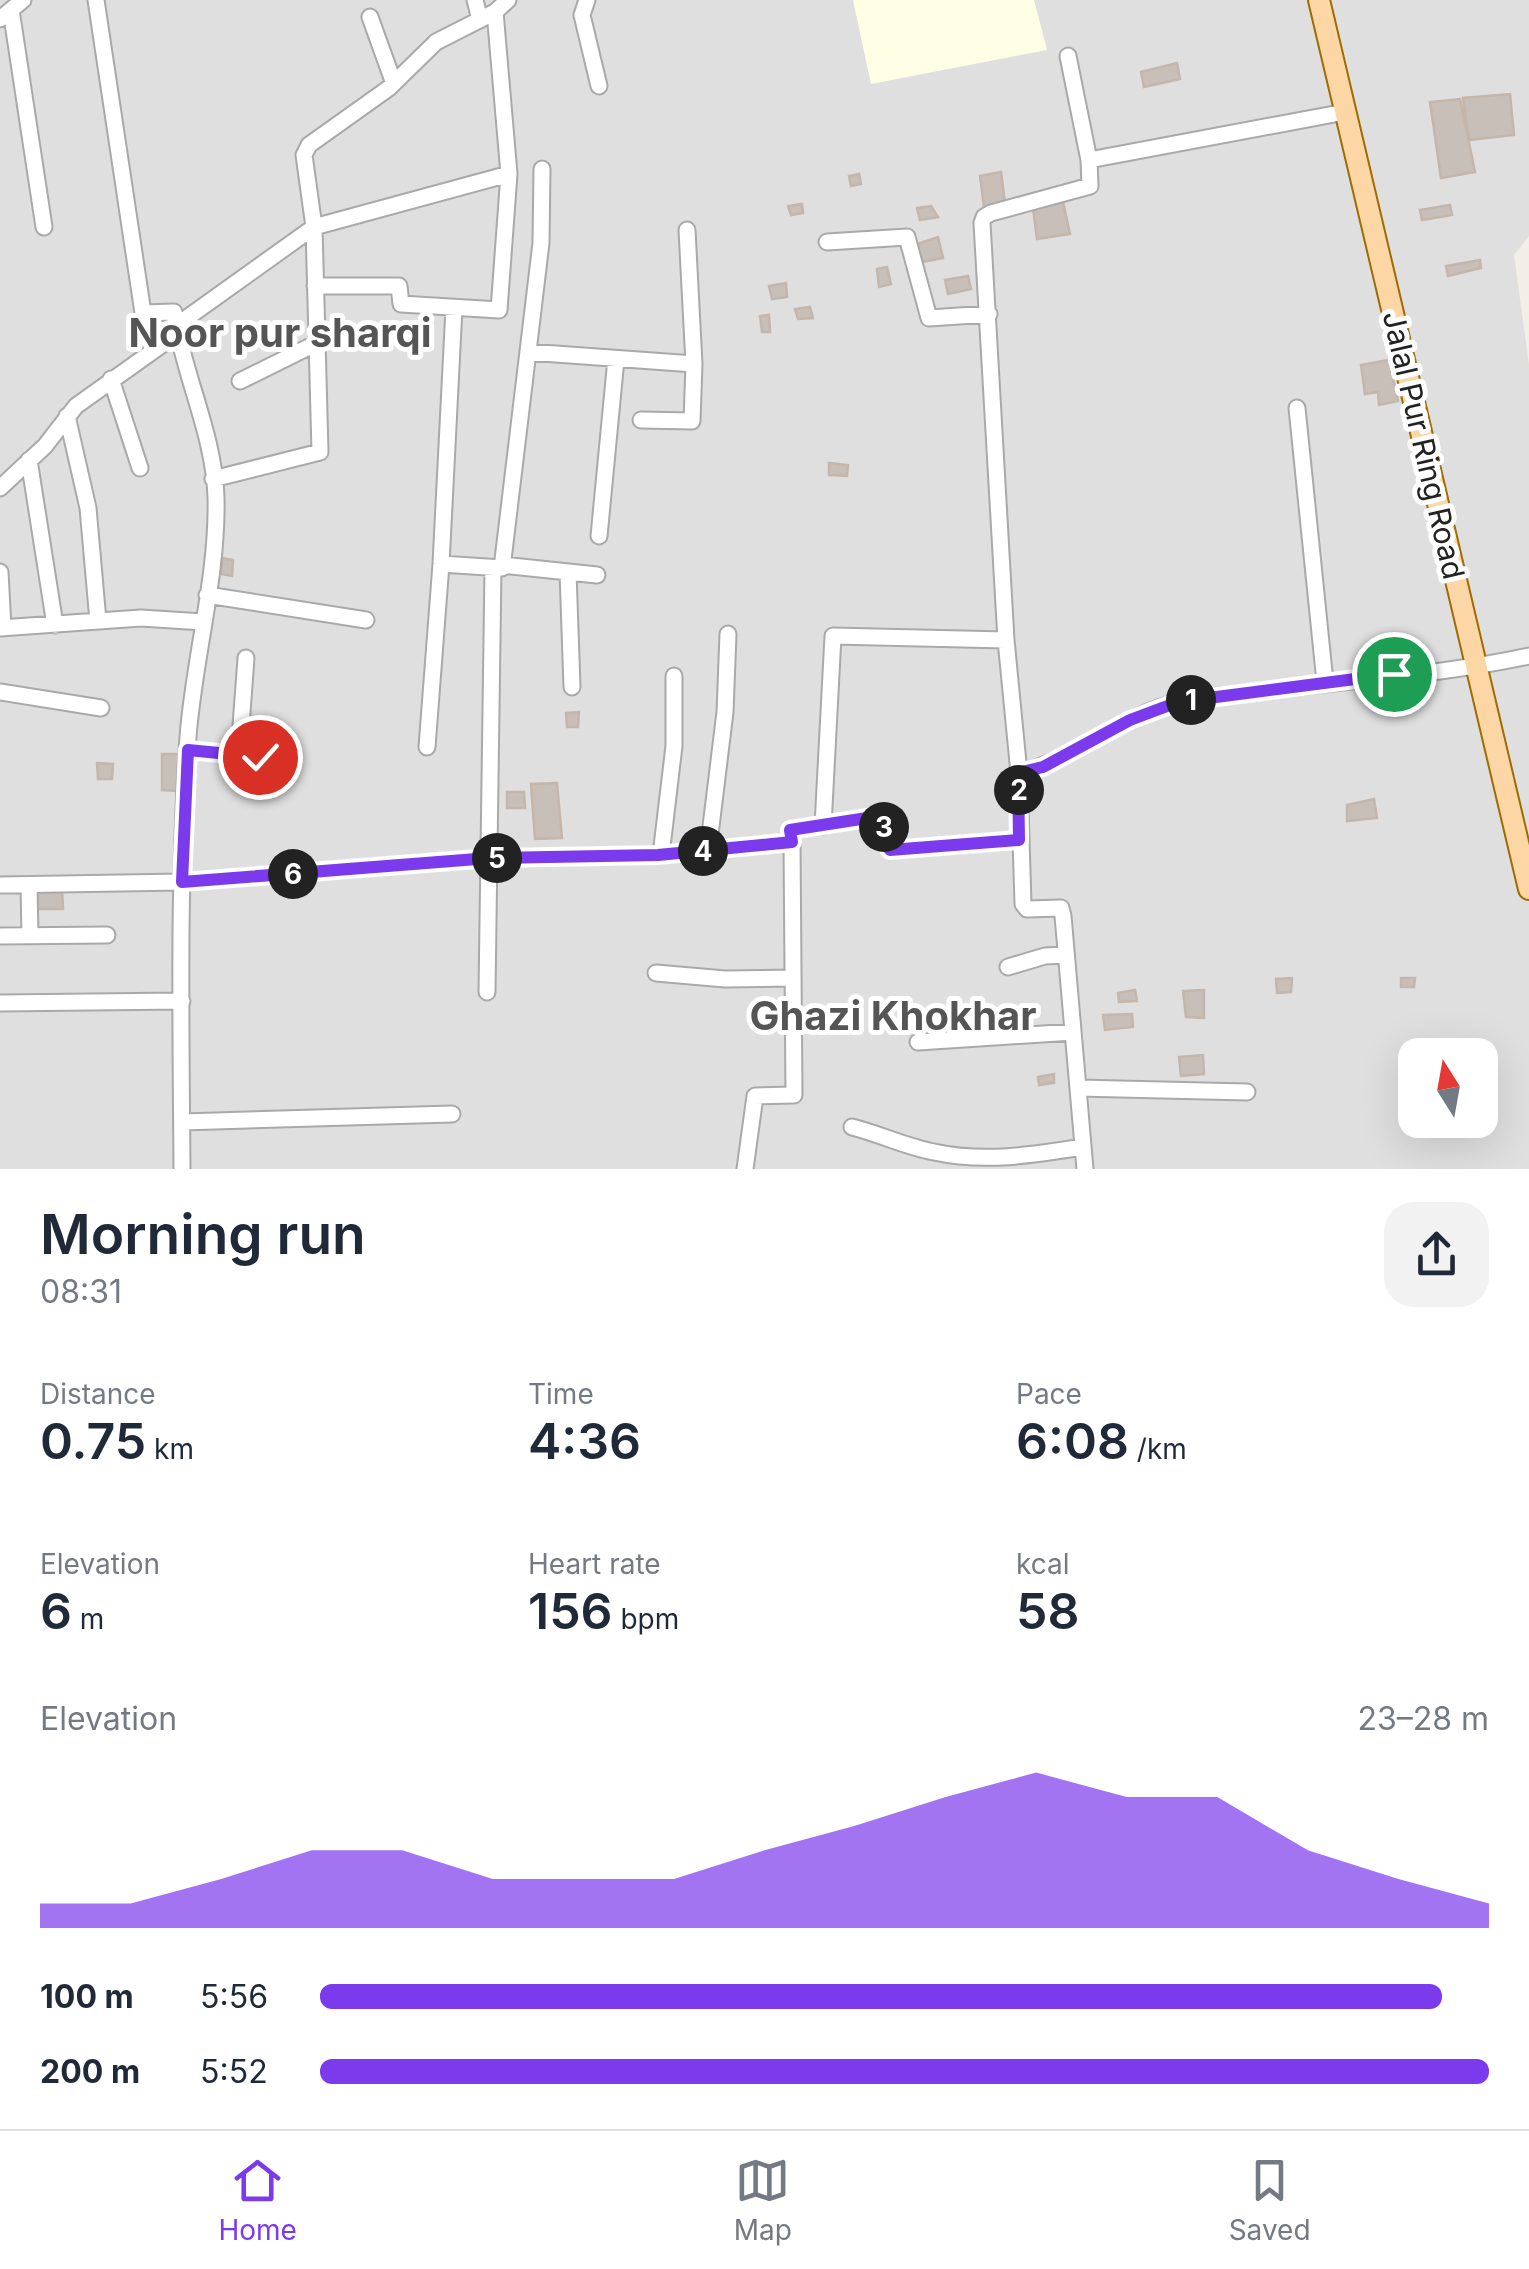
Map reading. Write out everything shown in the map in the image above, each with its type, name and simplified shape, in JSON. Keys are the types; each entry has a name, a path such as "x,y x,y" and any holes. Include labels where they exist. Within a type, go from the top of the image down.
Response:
{"main road":[{"name":"Jalal Pur Ring Road","path":"1319,0 1529,889"}],"street":[{"path":"96,0 143,314 172,311 206,439 216,494 188,750 182,882 182,1169"},
{"path":"476,0 480,20"},
{"path":"213,479 320,452 314,227 306,150 389,88 436,42 495,12 508,0"},
{"path":"587,0 582,15 599,86"},
{"path":"11,10 44,227"},
{"path":"316,286 398,286 401,304 499,310 509,174 495,12"},
{"path":"370,17 393,81"},
{"path":"1068,56 1089,160 1088,189 984,217 982,223 1006,640 1018,773 1022,904 1028,909 1061,908 1085,1169"},
{"path":"1089,160 1345,112"},
{"path":"487,992 498,567 528,352 540,243 542,169"},
{"path":"0,488 45,446 67,416 111,379 177,334 184,320 314,227 509,174"},
{"path":"642,420 692,421 694,364 687,230"},
{"path":"827,242 907,237 929,318 989,314"},
{"path":"427,747 454,308"},
{"path":"240,381 317,344"},
{"path":"528,352 694,364"},
{"path":"599,536 616,359"},
{"path":"111,379 140,468"},
{"path":"1297,408 1325,682"},
{"path":"67,416 88,508 98,621"},
{"path":"0,462 24,466"},
{"path":"24,466 56,625"},
{"path":"441,564 597,575"},
{"path":"0,572 2,628 141,618 203,622"},
{"path":"568,572 572,686"},
{"path":"207,596 366,620"},
{"path":"708,851 725,712 728,634"},
{"path":"823,826 833,636 1006,640"},
{"path":"1018,773 1043,767 1130,720 1178,702 1477,667 1529,656"},
{"path":"238,753 246,658"},
{"path":"661,854 674,746 674,676"},
{"path":"0,692 101,708"},
{"path":"188,750 260,757"},
{"path":"745,1169 755,1096 794,1095 790,830 883,817 884,842 890,850 1019,840"},
{"path":"0,885 182,882 490,858 661,854 792,842"},
{"path":"28,884 30,936"},
{"path":"0,936 107,935"},
{"path":"1008,966 1066,954"},
{"path":"656,974 793,978"},
{"path":"0,1002 182,1001"},
{"path":"918,1042 1073,1032"},
{"path":"1078,1088 1247,1092"},
{"path":"182,1122 452,1114"},
{"path":"852,1126 931,1152 971,1158 1022,1156 1083,1146"}],"shaded area":[{"path":"0,0 1529,0 1529,236 1514,255 1529,365 1529,1169 0,1169"},
{"path":"853,0 1034,0 1047,50 871,84"}],"building":[{"path":"1177,63 1180,79 1144,87 1141,72"},
{"path":"1510,94 1514,135 1469,140 1463,98"},
{"path":"1460,99 1475,172 1441,178 1430,102"},
{"path":"1001,172 1005,203 984,207 980,176"},
{"path":"859,174 861,184 851,186 849,176"},
{"path":"1063,202 1070,234 1037,239 1033,208"},
{"path":"802,204 803,213 791,215 788,206"},
{"path":"1450,205 1452,215 1422,220 1420,210"},
{"path":"931,206 938,217 920,220 917,208"},
{"path":"938,237 943,258 922,262 917,244"},
{"path":"1480,260 1481,268 1448,276 1446,266"},
{"path":"887,267 891,284 879,287 877,269"},
{"path":"968,276 971,289 948,294 945,280"},
{"path":"786,283 787,297 772,299 769,286"},
{"path":"810,307 813,318 798,319 795,309"},
{"path":"769,315 770,332 762,332 760,316"},
{"path":"1389,360 1398,401 1379,405 1378,392 1365,394 1361,365"},
{"path":"829,463 848,465 847,476 829,475"},
{"path":"222,558 233,560 232,576 221,574"},
{"path":"579,712 578,727 567,727 566,713"},
{"path":"162,754 180,754 178,791 162,790"},
{"path":"97,763 113,764 112,779 98,779"},
{"path":"557,783 562,838 535,839 531,784"},
{"path":"507,792 524,792 525,808 507,808"},
{"path":"1374,799 1377,818 1347,821 1347,805"},
{"path":"62,887 63,909 35,909 33,888"},
{"path":"1292,978 1291,992 1277,993 1276,979"},
{"path":"1401,978 1415,978 1414,987 1401,987"},
{"path":"1135,990 1137,1001 1119,1002 1118,993"},
{"path":"1204,990 1204,1018 1186,1017 1183,991"},
{"path":"1132,1014 1133,1027 1105,1030 1103,1015"},
{"path":"1203,1055 1204,1074 1181,1076 1179,1057"},
{"path":"1054,1074 1054,1083 1039,1085 1038,1077"}],"district":[{"name":"Noor pur sharqi","path":"280,332"},
{"name":"Ghazi Khokhar","path":"893,1015"}],"route":[{"path":"260,757 188,750 182,882 490,858 708,851 792,842 790,830 880,816 884,820 884,842 890,850 1019,840 1018,773 1043,767 1130,720 1178,702 1394,674"}]}
